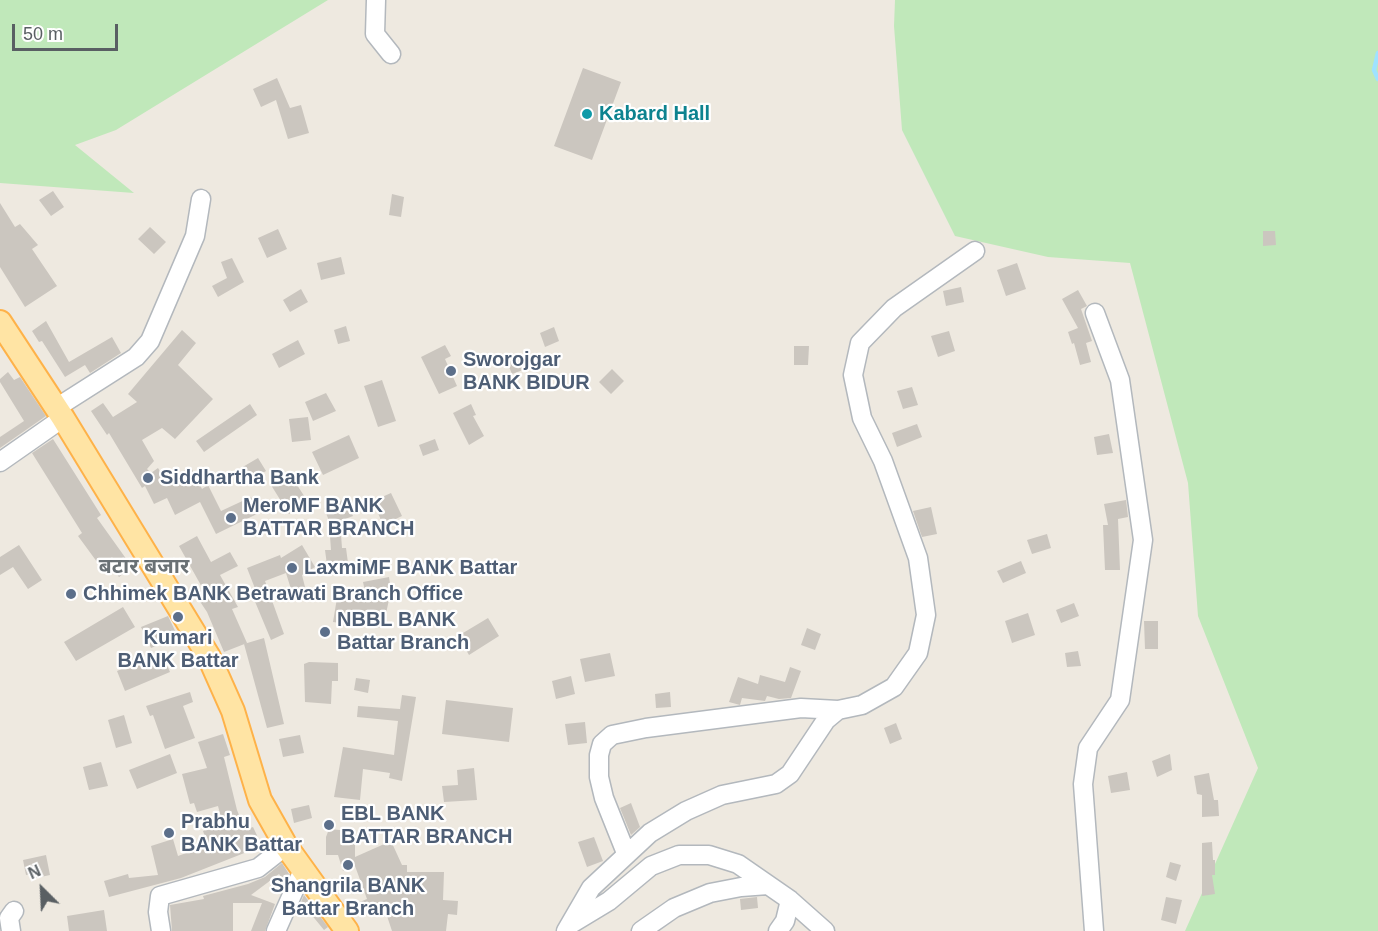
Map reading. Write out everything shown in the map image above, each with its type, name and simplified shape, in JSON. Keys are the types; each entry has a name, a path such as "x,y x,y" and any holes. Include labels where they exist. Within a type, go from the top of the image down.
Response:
{"main road":[{"path":"0,322 60,413 209,657 233,711 260,800 286,846 347,931"}],"street":[{"path":"376,0 375,34 391,54"},
{"path":"0,462 60,413 136,357 150,341 195,236 201,199"},
{"path":"626,853 604,798 599,777 599,755 602,744 612,735 646,728 801,708 838,710 862,705 894,687 918,653 926,615 918,558 883,461 862,418 853,375 860,343 894,308 975,251"},
{"path":"1094,931 1083,784 1086,760 1088,748 1120,700 1143,540 1120,380 1095,313"},
{"path":"568,928 591,888 650,832 686,811 722,795 776,784 790,774 826,720 838,710"},
{"path":"161,931 158,912 160,896 258,868 286,846"},
{"path":"568,928 609,901 651,866 679,855 709,855 738,864 790,900 825,931"},
{"path":"276,931 303,870"},
{"path":"641,931 674,908 710,893 768,885"},
{"path":"778,931 785,921 790,900"},
{"path":"11,931 9,918 14,911"}],"green space":[{"path":"0,0 328,0 116,130 75,145 134,193 0,183"},
{"path":"895,0 1378,0 1378,931 1185,931 1258,768 1198,616 1188,483 1130,263 1048,257 955,236 902,130 894,26"}],"building":[{"name":"Kabard Hall","path":"583,68 621,82 592,160 554,146"},
{"path":"277,78 290,108 301,105 309,133 288,139 276,100 261,107 253,89"},
{"path":"53,191 64,207 51,216 39,200"},
{"path":"392,194 404,197 401,217 389,215"},
{"path":"0,203 15,227 20,224 38,245 32,249 57,286 25,307 0,267"},
{"path":"150,227 166,242 154,254 138,239"},
{"path":"278,229 287,249 267,258 258,238"},
{"path":"1263,231 1275,231 1276,245 1263,246"},
{"path":"341,257 345,274 321,280 317,263"},
{"path":"232,258 244,282 218,297 212,286 227,278 221,262"},
{"path":"1017,263 1026,289 1006,296 997,270"},
{"path":"961,287 964,302 946,306 943,291"},
{"path":"301,289 308,302 290,312 283,300"},
{"path":"1078,290 1087,306 1081,309 1092,341 1086,343 1091,362 1080,365 1074,343 1072,344 1068,332 1078,328 1062,299"},
{"path":"46,321 69,362 112,337 121,353 90,373 85,365 65,377 42,341 39,342 32,331"},
{"path":"346,326 350,341 338,344 334,330"},
{"path":"554,327 559,341 545,347 540,333"},
{"path":"182,330 196,343 178,365 213,399 175,439 162,428 142,440 154,461 147,469 151,473 158,468 165,480 191,467 202,489 208,485 221,511 251,497 259,513 216,534 200,502 175,515 167,498 154,504 145,486 142,488 109,433 107,435 91,411 103,403 113,417 137,402 128,394"},
{"path":"949,331 955,351 938,357 931,336"},
{"path":"298,340 305,354 279,368 272,354"},
{"path":"445,345 451,356 445,359 457,386 439,394 421,357"},
{"path":"794,346 809,346 808,365 794,365"},
{"path":"527,355 531,367 512,374 507,362"},
{"path":"612,369 624,381 611,394 599,382"},
{"path":"8,372 14,380 20,377 46,416 0,448 0,437 24,421 0,382 0,379"},
{"path":"382,380 396,421 378,427 364,386"},
{"path":"912,387 918,405 903,409 897,391"},
{"path":"326,393 336,411 313,421 305,402"},
{"path":"250,404 257,415 204,452 196,441"},
{"path":"471,404 476,415 473,416 484,436 469,445 453,413"},
{"path":"308,417 311,440 292,442 289,419"},
{"path":"917,424 922,437 897,447 892,433"},
{"path":"1109,434 1113,453 1097,455 1094,437"},
{"path":"349,435 359,458 323,475 312,452"},
{"path":"53,439 101,515 97,518 132,567 119,577 107,561 100,566 78,536 82,533 32,453"},
{"path":"435,439 439,450 423,456 419,445"},
{"path":"258,458 266,471 249,481 241,468"},
{"path":"290,474 308,502 289,514 271,485"},
{"path":"391,493 402,516 383,525 373,501"},
{"path":"345,499 353,516 340,521 342,548 346,548 348,563 327,565 325,550 331,550 330,536 335,536 324,508"},
{"path":"1126,500 1128,517 1118,519 1120,570 1105,570 1103,525 1108,525 1104,504"},
{"path":"931,507 937,534 922,537 913,511"},
{"path":"1047,534 1051,548 1032,554 1027,540"},
{"path":"197,536 211,562 230,552 238,566 220,575 238,607 232,609 247,643 224,652 207,612 195,594 203,589 179,546"},
{"path":"19,545 42,580 28,589 13,567 0,575 0,557"},
{"path":"302,545 315,567 302,575 307,595 294,599 286,573 265,581 284,634 271,640 251,592 256,591 247,568 280,555 281,558"},
{"path":"1021,561 1026,573 1003,583 997,571"},
{"path":"389,577 391,590 383,628 333,622 338,592 366,596 363,582"},
{"path":"1074,603 1079,616 1061,623 1056,610"},
{"path":"123,607 135,627 76,661 64,642"},
{"path":"1028,613 1035,635 1012,643 1005,621"},
{"path":"168,616 178,637 151,648 141,627"},
{"path":"488,618 499,636 469,655 458,636"},
{"path":"1144,621 1158,621 1158,649 1145,649"},
{"path":"807,628 821,634 815,650 801,645"},
{"path":"264,638 284,724 267,728 244,644"},
{"path":"1078,651 1081,666 1067,667 1065,653"},
{"path":"161,652 170,672 125,691 117,671"},
{"path":"610,653 615,676 585,682 580,659"},
{"path":"309,662 338,663 338,681 332,681 331,704 305,702 304,664"},
{"path":"790,667 801,671 791,698 779,699 767,696 765,701 742,698 740,705 729,702 738,677 758,684 760,675 785,682"},
{"path":"571,676 575,694 556,699 552,681"},
{"path":"356,678 370,680 368,693 354,690"},
{"path":"190,692 193,702 183,706 195,738 165,749 153,715 150,716 146,706"},
{"path":"670,692 671,707 656,708 655,694"},
{"path":"402,695 416,697 402,781 389,778 390,773 363,769 360,800 334,797 343,747 394,755 398,721 357,717 358,706 400,709"},
{"path":"446,700 513,708 509,742 442,734"},
{"path":"124,715 132,743 116,748 108,720"},
{"path":"585,722 587,743 568,745 565,724"},
{"path":"896,723 902,739 890,744 884,728"},
{"path":"223,734 230,755 224,757 237,810 245,830 253,827 262,846 181,878 109,897 104,881 128,874 129,878 158,875 151,846 173,839 178,856 208,845 203,831 223,825 218,806 197,812 194,803 190,804 182,774 207,768 198,742"},
{"path":"300,735 304,753 283,757 279,739"},
{"path":"170,754 177,773 137,789 129,770"},
{"path":"1170,754 1172,770 1157,777 1152,761"},
{"path":"101,762 108,786 89,790 83,767"},
{"path":"474,768 477,800 444,802 442,786 458,785 457,770"},
{"path":"1127,772 1130,790 1111,793 1108,776"},
{"path":"1209,773 1214,800 1218,800 1219,816 1202,817 1202,795 1197,794 1194,776"},
{"path":"631,803 640,827 631,835 620,808"},
{"path":"309,805 312,818 294,823 291,809"},
{"path":"329,829 351,831 349,843 355,843 355,857 391,841 402,865 407,865 407,872 444,872 443,900 458,901 457,915 448,914 446,931 392,931 383,904 360,915 355,904 367,899 355,866 343,871 338,855 326,855 326,837"},
{"path":"594,837 603,861 587,867 578,842"},
{"path":"1212,842 1213,860 1215,860 1215,875 1212,875 1215,894 1202,896 1202,843"},
{"path":"46,855 50,875 36,878 35,873 26,875 23,860"},
{"path":"1170,862 1181,865 1176,881 1166,877"},
{"path":"282,863 289,874 285,882 279,874 251,895 275,904 265,931 251,931 262,903 233,903 233,931 172,931 170,905 204,899 203,896 248,884 265,877"},
{"path":"304,895 328,927 324,930 301,902"},
{"path":"757,897 758,908 741,910 740,899"},
{"path":"1166,897 1182,900 1176,924 1161,920"},
{"path":"104,910 107,931 69,931 67,916"}],"waterway":[{"path":"1378,53 1374,70 1378,79"}],"place":[{"name":"Kabard Hall","path":"587,114"},
{"name":"Sworojgar BANK BIDUR","path":"451,371"},
{"name":"Siddhartha Bank","path":"148,478"},
{"name":"MeroMF BANK BATTAR BRANCH","path":"231,518"},
{"name":"LaxmiMF BANK Battar","path":"292,568"},
{"name":"Chhimek BANK Betrawati Branch Office","path":"71,594"},
{"name":"Kumari BANK Battar","path":"178,617"},
{"name":"NBBL BANK Battar Branch","path":"325,632"},
{"name":"EBL BANK BATTAR BRANCH","path":"329,825"},
{"name":"Prabhu BANK Battar","path":"169,833"},
{"name":"Shangrila BANK Battar Branch","path":"348,865"}],"district":[{"name":"बटार बजार","path":"144,567"}]}
